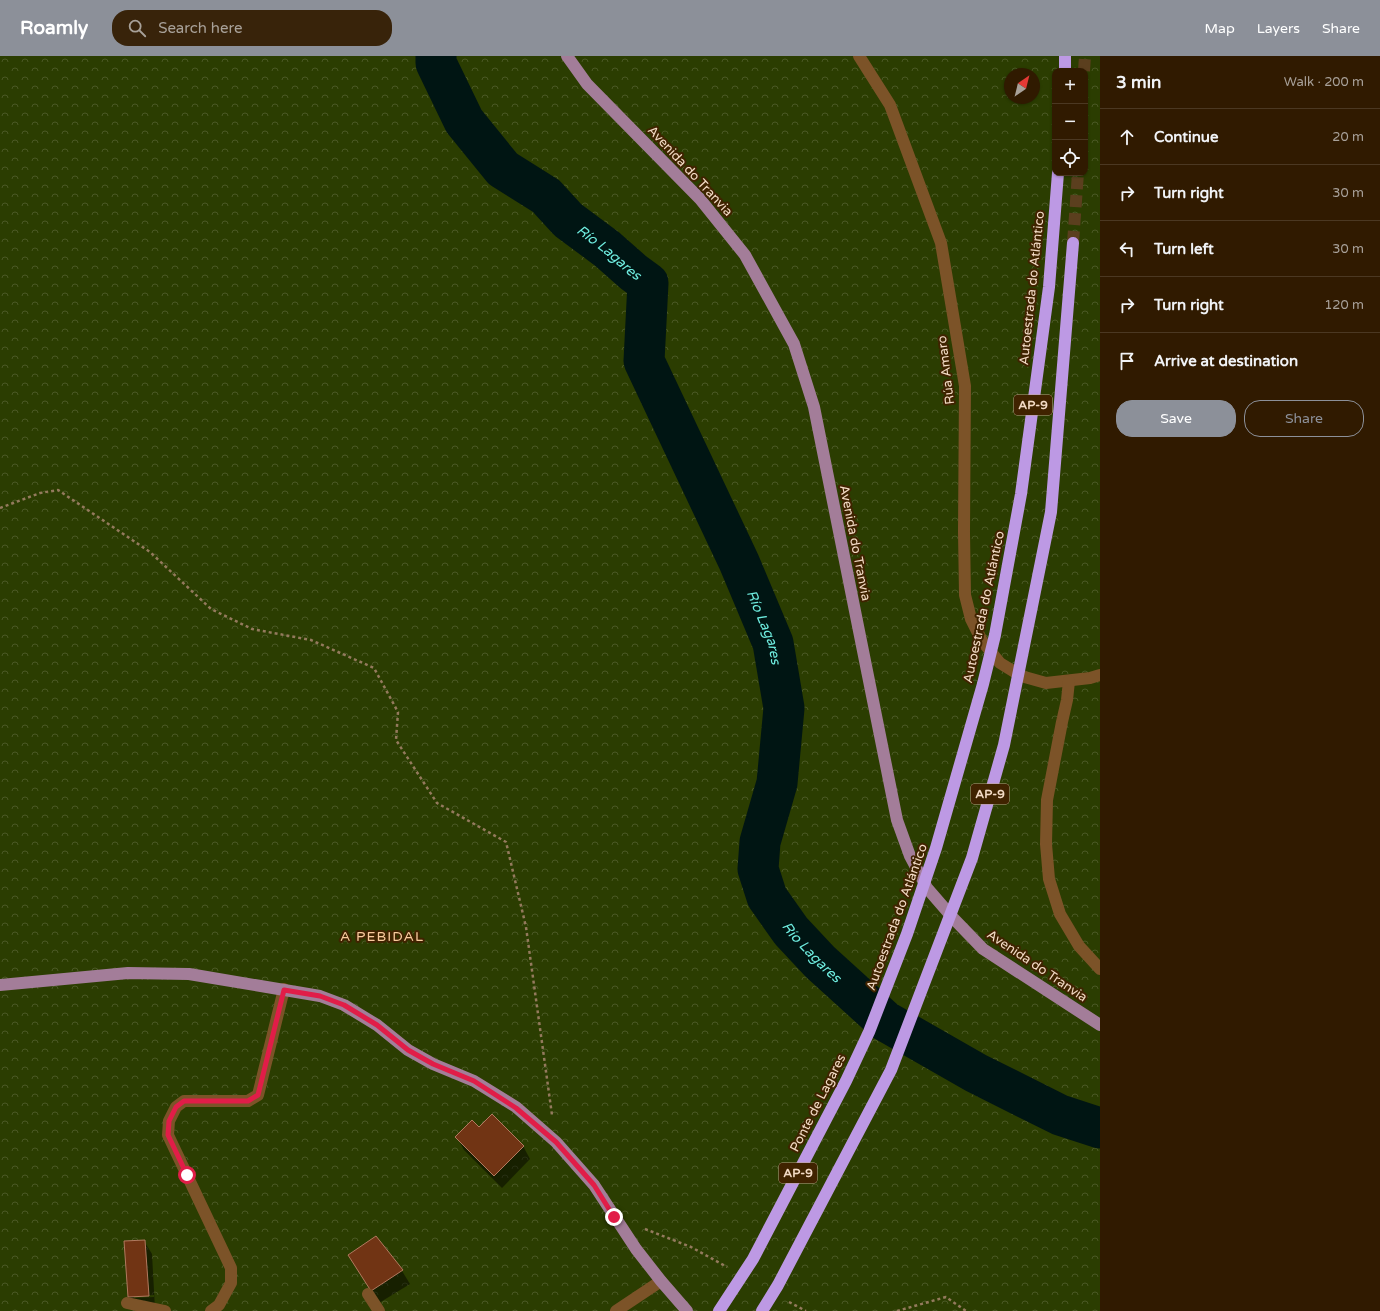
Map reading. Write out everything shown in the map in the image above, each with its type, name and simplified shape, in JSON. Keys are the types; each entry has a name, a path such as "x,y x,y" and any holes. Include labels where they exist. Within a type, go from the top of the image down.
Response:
{"highway":[{"path":"1065,56 1065,68"},
{"name":"Autoestrada do Atlántico","path":"869,1032 907,934 936,848 983,684 995,635 1022,486 1049,287 1058,176"},
{"name":"AP-9","path":"762,1311 778,1285 891,1070 972,858 1004,745 1051,512 1073,243"},
{"name":"Ponte de Lagares","path":"720,1311 753,1259 846,1082 869,1032"}],"main road":[{"name":"Avenida do Tranvia","path":"567,56 587,84 700,199 745,255 794,344 814,407 897,820 913,862 928,888 953,918 983,949 1100,1025"},
{"path":"0,986 128,973 188,974 320,996 344,1005 377,1025 408,1050 433,1064 474,1081 516,1108 556,1142 594,1185 636,1249 687,1311"}],"street":[{"name":"Rúa Amaro","path":"859,56 890,106 941,243 965,386 965,595 971,619 982,641 1000,663 1021,676 1046,683 1069,681"},
{"path":"1100,675 1069,681 1067,700 1047,800 1046,844 1049,879 1060,914 1080,946 1100,969"},
{"path":"211,1311 219,1305 231,1283 231,1268 168,1135 169,1121 176,1107 184,1101 248,1101 258,1095 284,990"},
{"path":"616,1311 661,1281"},
{"path":"368,1294 379,1311"},
{"path":"127,1303 166,1311"}],"path":[{"path":"0,508 40,493 58,490 150,552 211,609 252,629 311,640 374,668 398,712 396,740 437,803 506,842 526,927 556,1142"},
{"path":"642,1228 691,1247 732,1270"},
{"path":"897,1311 946,1297 966,1311"},
{"path":"786,1300 806,1311"}],"green space":[{"path":"0,56 1100,56 1100,1311 0,1311"}],"building":[{"path":"492,1114 524,1146 494,1176 455,1137 472,1120 479,1127"},
{"path":"376,1236 403,1270 371,1291 348,1255"},
{"path":"145,1240 149,1296 128,1297 124,1241"}],"waterway":[{"name":"Río Lagares","path":"436,56 436,63 464,121 503,169 546,196 568,220 607,249 648,283 644,361 739,562 773,643 784,708 777,783 760,842 758,869 767,897 791,931 820,962 885,1021 976,1073 1060,1115 1100,1128"}],"tunnel":[{"path":"1084,68 1085,56"},
{"path":"1073,243 1078,176"}],"district":[{"name":"A PEBIDAL","path":"382,936"}],"route":[{"path":"187,1175 168,1135 169,1121 176,1107 184,1101 248,1101 258,1095 284,990 320,996 344,1005 377,1025 408,1050 433,1064 474,1081 516,1108 556,1142 594,1185 614,1217"}]}
